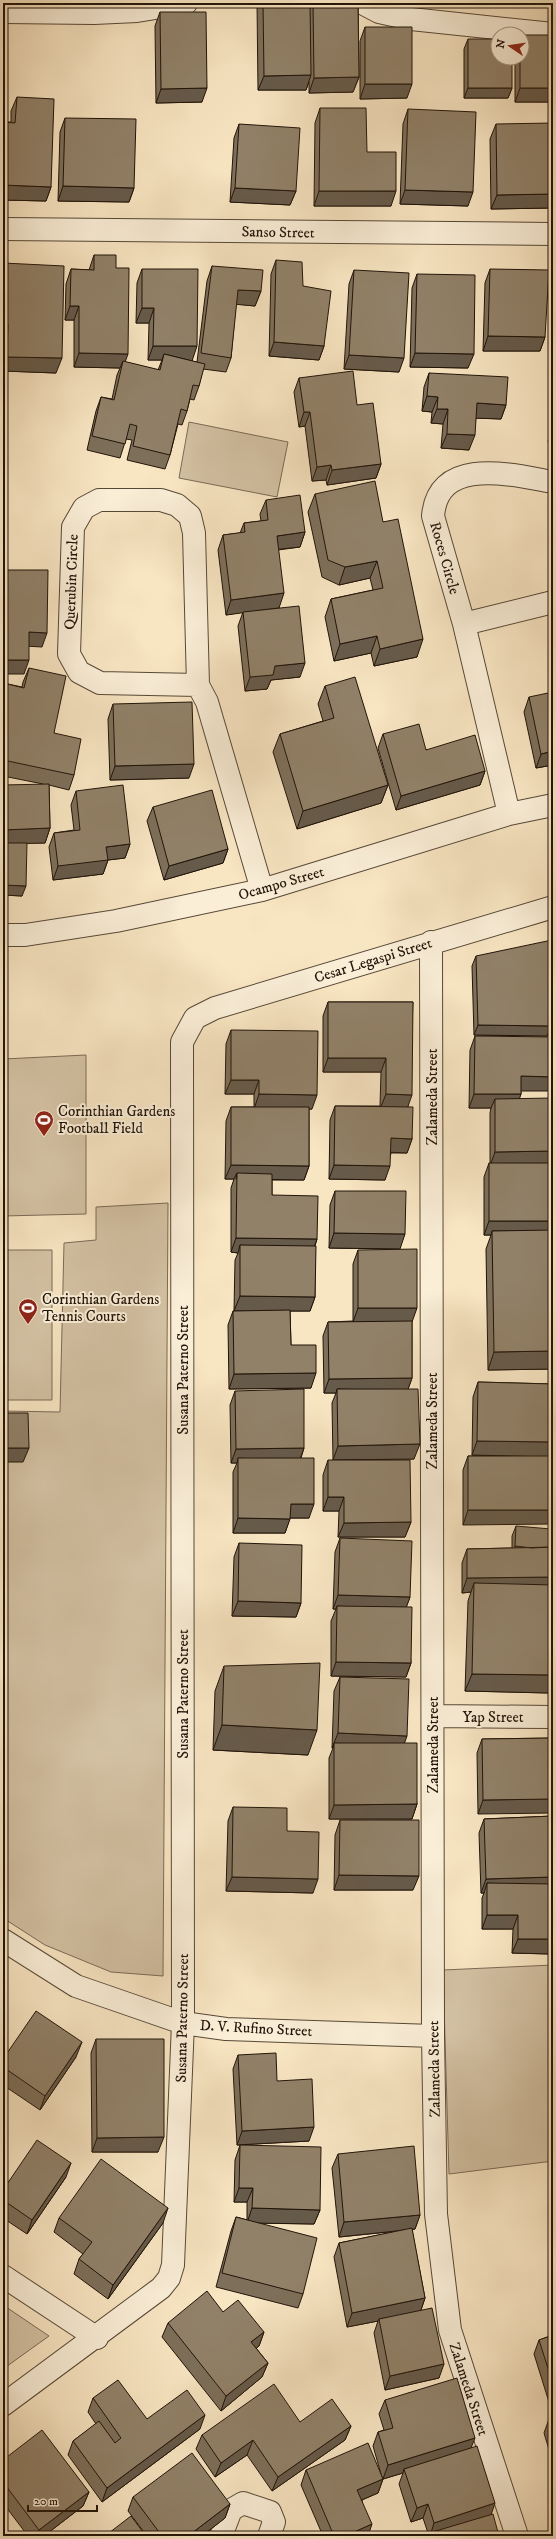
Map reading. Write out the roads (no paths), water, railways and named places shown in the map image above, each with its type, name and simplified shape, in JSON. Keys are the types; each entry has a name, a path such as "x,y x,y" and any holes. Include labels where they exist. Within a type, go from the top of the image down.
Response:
{"street":[{"path":"3,12 94,13 137,11 186,3"},
{"path":"362,3 379,12 411,19 553,34"},
{"name":"Sanso Street","path":"3,229 553,234"},
{"name":"Roces Circle","path":"509,814 464,624 433,516 434,505 440,493 458,478 481,473 504,473 553,482"},
{"name":"Querubin Circle","path":"198,685 100,683 79,672 69,654 73,527 84,508 98,500 161,500 177,505 190,516 194,533 198,685 207,702 262,890"},
{"path":"464,624 553,602"},
{"name":"Ocampo Street","path":"3,935 25,935 116,921 262,890 509,814 553,805"},
{"name":"Cesar Legaspi Street","path":"195,1018 215,1008 431,942 553,907"},
{"name":"Zalameda Street","path":"431,942 433,2036 436,2214 450,2330 517,2536"},
{"name":"Susana Paterno Street","path":"3,2405 97,2338 161,2288 169,2278 173,2265 183,2023 182,1042 195,1018"},
{"name":"Yap Street","path":"433,1716 553,1717"},
{"name":"D. V. Rufino Street","path":"3,1940 76,1986 183,2023 226,2029 433,2036"},
{"path":"3,2276 97,2338"},
{"path":"221,2536 231,2510 243,2503 270,2512 274,2522 269,2536"}],"place":[{"name":"Corinthian Gardens Football Field","path":"44,1137"},
{"name":"Corinthian Gardens Tennis Courts","path":"28,1325"}]}
